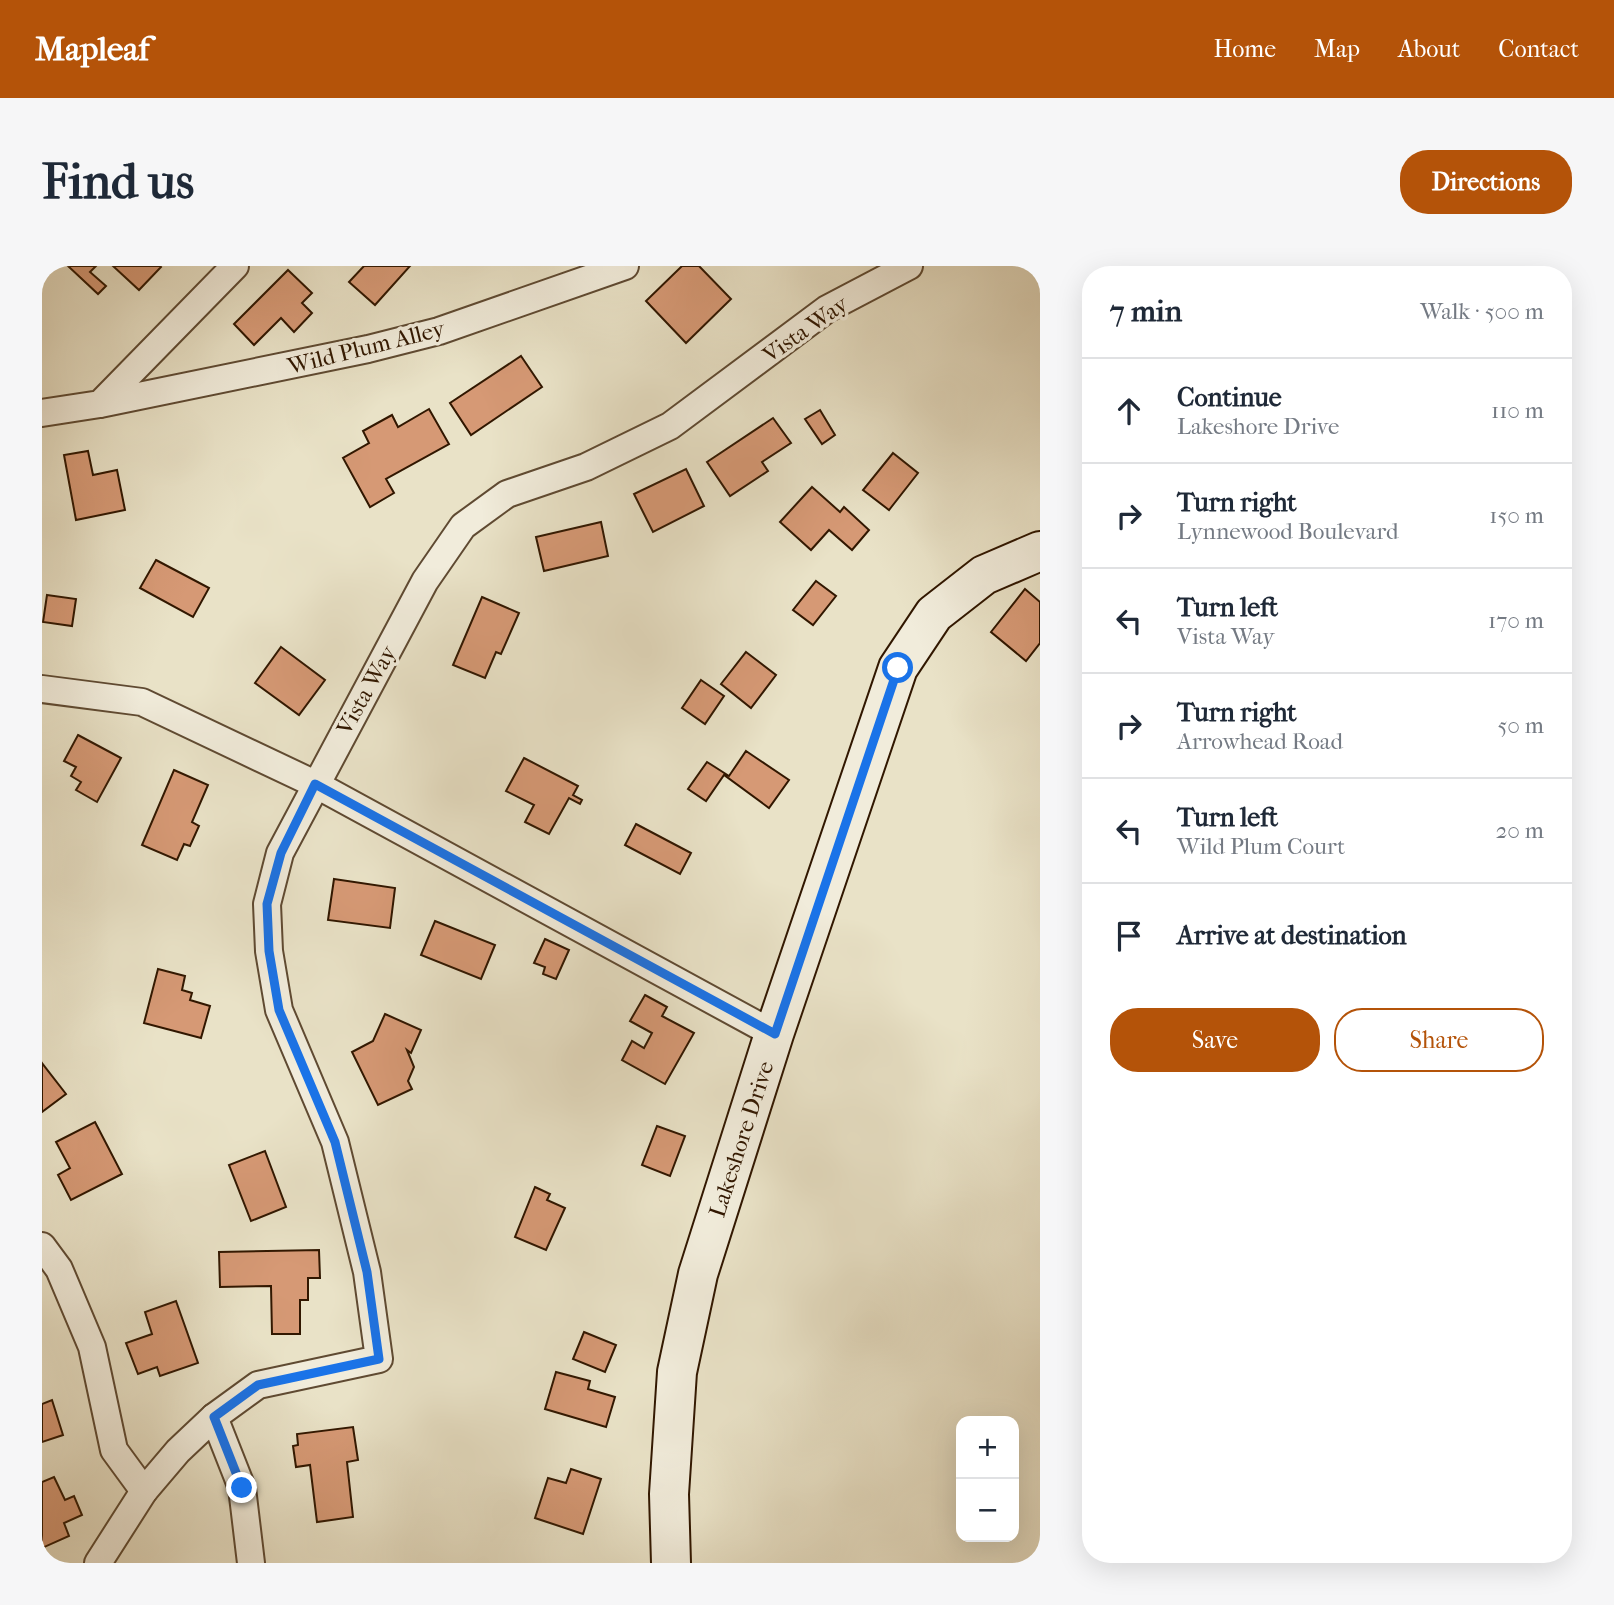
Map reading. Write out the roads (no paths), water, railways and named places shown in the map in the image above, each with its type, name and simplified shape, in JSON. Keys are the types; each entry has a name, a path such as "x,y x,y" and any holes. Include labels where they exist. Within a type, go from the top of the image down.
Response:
{"main road":[{"name":"Lakeshore Drive","path":"671,1563 669,1494 677,1372 698,1273 898,668 933,614 984,575 1040,551"}],"street":[{"path":"100,404 235,266"},
{"name":"Wild Plum Alley","path":"42,413 304,363 427,334 625,266"},
{"name":"Vista Way","path":"214,1417 258,1385 379,1359 367,1272 335,1142 279,1010 269,951 267,904 281,853 315,784 425,581 463,526 507,494 586,467 670,426 827,309 909,266"},
{"path":"42,689 54,688 142,702 315,784 775,1034"},
{"path":"42,1245 59,1269 92,1347 114,1450 144,1491"},
{"path":"98,1563 144,1491 178,1451 214,1417 242,1488 251,1563"}]}
